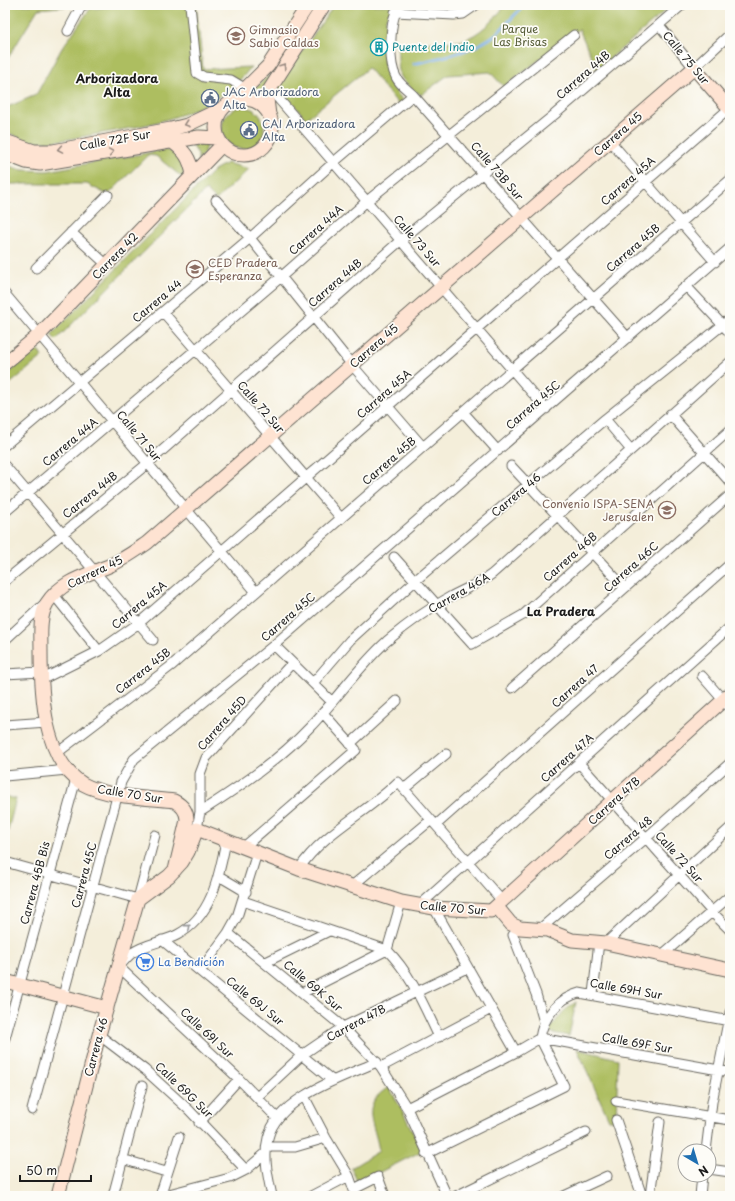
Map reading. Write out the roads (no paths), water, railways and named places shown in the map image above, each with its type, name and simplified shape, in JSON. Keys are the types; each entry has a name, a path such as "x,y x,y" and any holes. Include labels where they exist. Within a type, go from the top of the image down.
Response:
{"street":[{"path":"68,31 83,5"},
{"path":"190,5 197,73 204,77 231,80 246,89"},
{"path":"308,5 273,59 246,89 226,106 216,123 219,141 230,152 239,155 256,153 263,148 269,140 272,132 267,99 270,89 324,5"},
{"path":"398,8 454,15 463,14 476,5"},
{"name":"Carrera 44B","path":"5,581 147,464 401,240 483,174 682,5"},
{"name":"Calle 73B Sur","path":"398,8 391,29 393,71 399,83 413,95 449,135 628,338"},
{"name":"Calle 75 Sur","path":"659,25 730,109"},
{"name":"Carrera 45","path":"5,640 54,595 72,581 125,557 147,543 694,68 730,34"},
{"name":"Carrera 44A","path":"5,512 113,422 367,201 574,35"},
{"name":"Calle 73 Sur","path":"270,89 546,409"},
{"name":"Carrera 44","path":"5,444 250,238 334,162 413,95"},
{"path":"226,106 236,100 252,100 265,108 270,115"},
{"name":"Calle 72F Sur","path":"5,141 34,151 53,151 171,129 192,122 226,106"},
{"name":"Carrera 45A","path":"41,676 99,651 139,623 730,109"},
{"name":"Calle 72F Sur","path":"5,154 22,161 40,164 171,141 204,137 219,141"},
{"path":"171,141 182,149 189,158 193,175"},
{"name":"Carrera 42","path":"5,363 39,335 193,175 219,141"},
{"path":"610,141 715,262"},
{"name":"Carrera 45B","path":"57,753 171,666 730,180"},
{"path":"36,268 108,195"},
{"path":"216,200 250,238 352,365 423,447"},
{"path":"71,232 106,264"},
{"name":"Carrera 45C","path":"32,1110 124,774 140,752 274,645 730,248"},
{"path":"687,287 730,333"},
{"name":"Calle 71 Sur","path":"5,294 256,592"},
{"name":"Calle 72 Sur","path":"163,312 341,518"},
{"name":"Carrera 46","path":"313,683 350,640 416,580 605,419 730,319"},
{"name":"Carrera 46A","path":"200,812 255,775 297,740 323,713 359,670 387,641 437,605 480,583 492,574 558,517 670,414 730,362"},
{"path":"463,412 498,451"},
{"path":"670,414 730,482"},
{"path":"605,419 631,450"},
{"name":"Carrera 46B","path":"437,605 472,644 523,615 730,430"},
{"path":"5,466 96,571 153,640"},
{"path":"511,466 625,588"},
{"name":"Carrera 46C","path":"512,688 730,495"},
{"path":"394,557 437,605"},
{"name":"Carrera 47","path":"352,886 433,822 730,564"},
{"path":"72,775 57,753 47,722 41,676 42,619 47,604 54,595 99,651"},
{"name":"Carrera 47A","path":"419,906 730,627"},
{"path":"274,645 332,702"},
{"name":"Carrera 45D","path":"200,812 200,774 206,758 292,663"},
{"path":"5,674 41,676"},
{"path":"702,676 728,701"},
{"path":"244,847 353,747 397,701"},
{"name":"Carrera 47B","path":"500,905 613,801 728,701"},
{"path":"323,713 353,747"},
{"path":"5,725 47,722"},
{"path":"299,869 306,859 342,827 446,754"},
{"name":"Calle 72 Sur","path":"579,763 712,912 730,930"},
{"name":"Carrera 48","path":"540,929 646,838 730,763"},
{"path":"5,776 72,775"},
{"name":"Calle 70 Sur","path":"72,775 91,788 118,794 174,801 184,809 187,814 187,820 175,870"},
{"name":"Carrera 45B Bis","path":"5,1038 50,875 72,775"},
{"path":"401,786 468,862 500,905"},
{"path":"5,862 138,900 175,870 188,852 197,829 200,812"},
{"path":"593,994 602,942 730,828"},
{"name":"Calle 70 Sur","path":"197,829 299,869 401,902 434,908 488,912 500,905 509,921 517,927 540,929 572,940 602,942 730,970"},
{"name":"Carrera 46","path":"58,1196 99,1034 138,900 155,835"},
{"path":"119,967 131,954 162,940 176,936 193,922 212,896 219,876 226,841"},
{"path":"200,971 228,932 243,901 257,853"},
{"path":"219,876 246,892"},
{"path":"662,955 730,896"},
{"path":"243,901 387,950 399,962 417,992 439,1037"},
{"path":"302,993 387,950 401,902"},
{"path":"434,908 516,1052"},
{"path":"266,962 329,931"},
{"name":"Calle 69K Sur","path":"228,932 343,1027 379,1065 407,1108 426,1154 446,1196"},
{"path":"513,935 536,994 544,1022"},
{"name":"Calle 69J Sur","path":"162,940 333,1081"},
{"name":"Calle 69I Sur","path":"119,967 239,1079 277,1118"},
{"name":"Carrera 47B","path":"257,1097 302,1055 343,1027 467,968"},
{"path":"5,981 107,1008"},
{"name":"Calle 69H Sur","path":"540,1038 544,1022 560,1002 579,992 729,1018"},
{"path":"272,1196 267,1173 266,1150 270,1131 277,1118 304,1096 333,1081 379,1065 439,1037 491,1009"},
{"path":"707,1143 710,1117 729,1018"},
{"name":"Calle 69G Sur","path":"99,1034 146,1070 189,1110 199,1123 246,1170"},
{"path":"407,1108 516,1052 540,1038 564,1086 426,1154"},
{"name":"Calle 69F Sur","path":"540,1038 730,1072"},
{"path":"199,1123 239,1079"},
{"path":"113,1196 142,1086"},
{"path":"304,1096 326,1138 349,1176 355,1192 378,1177 385,1196"},
{"path":"616,1101 730,1120"},
{"path":"616,1120 642,1196"},
{"path":"650,1196 660,1122"},
{"path":"456,1196 586,1132"},
{"path":"179,1137 166,1172 160,1196 230,1178 246,1170 266,1150 295,1147 326,1138"},
{"path":"122,1159 166,1172"},
{"path":"717,1170 730,1172"},
{"path":"311,1196 349,1176"},
{"path":"564,1196 607,1176"},
{"path":"700,1196 701,1183"}],"waterway":[{"path":"414,64 468,50 478,45 496,34 525,5"}],"place":[{"name":"Gimnasio Sabio Caldas","path":"236,36"},
{"name":"Puente del Indio","path":"379,47"},
{"name":"JAC Arborizadora Alta","path":"210,98"},
{"name":"CAI Arborizadora Alta","path":"249,130"},
{"name":"CED Pradera Esperanza","path":"195,269"},
{"name":"Convenio ISPA-SENA Jerusalen","path":"667,510"},
{"name":"La Bendición","path":"145,962"}],"district":[{"name":"Arborizadora Alta","path":"117,86"},
{"name":"La Pradera","path":"561,612"}],"park label":[{"name":"Parque Las Brisas","path":"520,35"}]}
